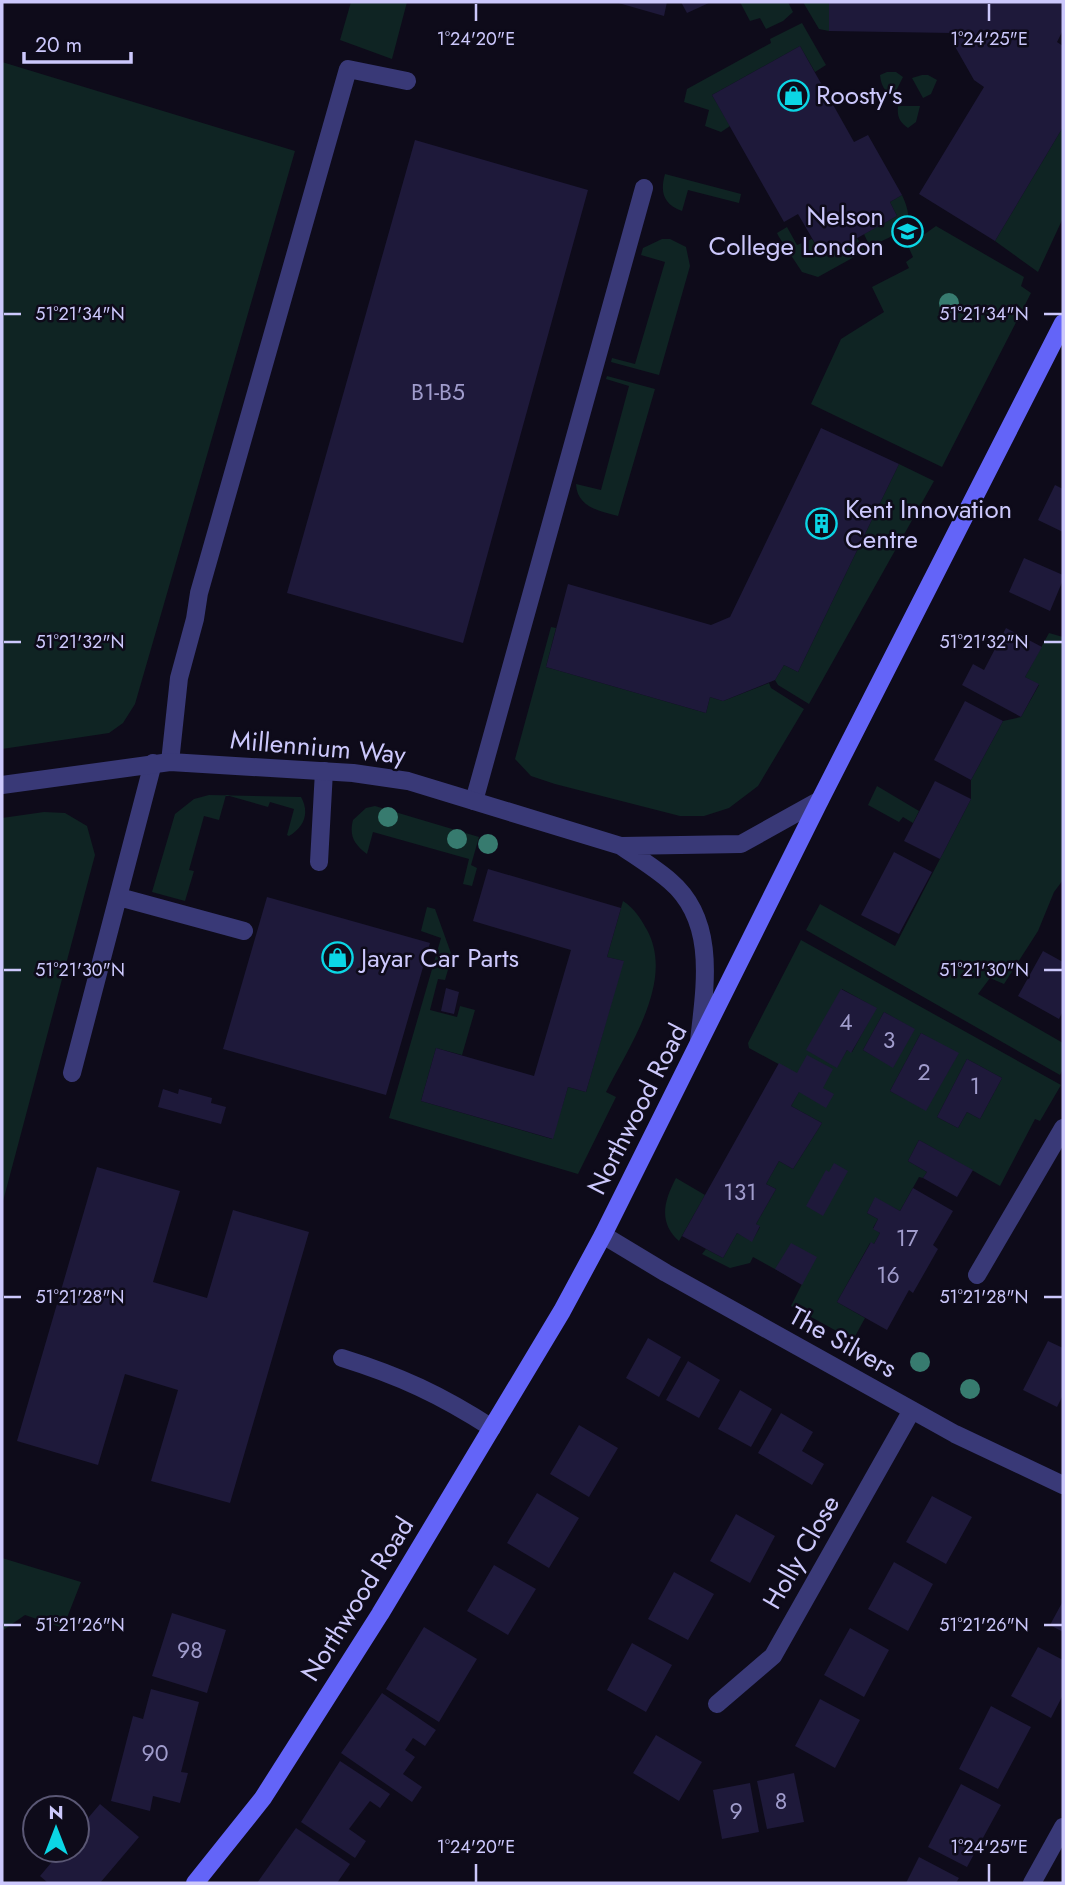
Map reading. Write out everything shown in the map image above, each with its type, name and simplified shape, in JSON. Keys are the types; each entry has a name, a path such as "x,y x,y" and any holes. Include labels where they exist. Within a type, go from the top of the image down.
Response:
{"street":[{"path":"72,1073 119,897 161,762 200,593 348,69 407,81"},
{"path":"474,801 644,188"},
{"name":"Northwood Road","path":"195,1883 263,1798 387,1602 562,1311 603,1235 820,800 1063,323"},
{"name":"Millennium Way","path":"2,785 161,762 324,771 408,781 621,846 741,844 820,800"},
{"path":"319,862 324,771"},
{"name":"Millennium Way","path":"621,846 671,882 695,911 704,941 704,993 698,1047"},
{"path":"119,897 244,931"},
{"path":"977,1275 1063,1128"},
{"name":"The Silvers","path":"603,1235 955,1434 1063,1485"},
{"path":"342,1358 387,1372 443,1397 492,1429"},
{"name":"Holly Close","path":"717,1704 773,1656 912,1410"},
{"path":"1032,1883 1056,1858 1063,1827"}],"green space":[{"path":"351,2 407,2 392,59 340,40"},
{"path":"740,2 788,2 793,12 783,21 766,29 760,18 750,21"},
{"path":"803,2 829,2 829,31 819,29"},
{"path":"802,23 826,65 815,72 800,46 712,95 730,126 721,132 705,126 709,110 684,102 687,89"},
{"path":"2,62 295,151 135,704 123,723 109,733 2,749"},
{"path":"896,72 903,77 893,97 884,88 880,75"},
{"path":"922,75 937,80 931,94 923,98 912,78"},
{"path":"898,106 920,106 916,122 908,128 899,118"},
{"path":"1063,127 1063,218 1038,272 995,241"},
{"path":"665,174 741,194 739,203 688,190 682,211 664,197"},
{"path":"902,195 907,207 907,223 897,233 870,247 864,234 897,216 890,202"},
{"path":"936,226 1024,277 1021,286 1031,293 942,467 811,404 841,339 884,312 872,287 909,268 906,262 913,257 908,246"},
{"path":"787,227 797,245 812,239 823,257 857,238 865,251 818,277 802,272 779,237 777,233"},
{"path":"662,239 670,239 686,247 690,266 659,375 611,362 612,358 635,364 665,262 641,255 643,248"},
{"path":"607,376 655,389 618,516 590,507 580,498 576,484 601,490 629,386 606,379"},
{"path":"899,464 934,481 809,704 778,685 775,680 784,665 798,672"},
{"path":"551,627 556,628 546,667 706,713 710,697 723,701 769,683 771,688 804,709 758,786 729,808 704,816 680,816 555,784 531,776 515,759"},
{"path":"1049,633 1063,637 1063,880 1054,892 1038,931 1004,984 990,978 978,994 1063,1043 1063,1069 1060,1075 806,930 820,904 895,946 971,799 971,780 1003,721 1021,717 1039,685 1025,677"},
{"path":"877,786 919,811 913,823 903,817 899,822 868,805"},
{"path":"209,795 226,795 219,820 204,816 189,870 194,871 185,901 152,892 175,814 194,799"},
{"path":"227,795 301,797 305,809 304,819 289,836 287,835 294,809 270,802 268,807"},
{"path":"375,806 479,837 471,865 477,868 472,886 463,884 469,859 373,832 367,854 352,835 353,820 366,808"},
{"path":"44,812 65,813 87,826 95,855 2,1205 2,818"},
{"path":"623,901 634,910 647,930 654,950 656,970 646,1013 606,1092 616,1097 578,1174 389,1118 441,938 421,931 427,907 435,909 452,956 445,980 438,979 430,1010 457,1017 460,1006 475,1010 462,1055 436,1048 421,1101 552,1139 568,1087 586,1092 623,961 607,957"},
{"path":"801,940 1061,1085 1040,1121 1035,1119 1000,1186 919,1140 908,1161 927,1172 923,1178 919,1177 900,1211 875,1198 867,1213 878,1219 873,1228 880,1233 874,1244 870,1243 837,1302 865,1318 853,1340 791,1306 802,1284 753,1257 750,1263 730,1268 702,1254 706,1249 723,1258 737,1233 752,1241 760,1227 756,1224 776,1189 766,1184 779,1161 793,1169 822,1123 791,1106 806,1079 749,1048 748,1043","holes":["842,989 876,1008 852,1052 847,1050 837,1067 807,1050","884,1012 914,1029 893,1067 863,1050","921,1033 958,1054 926,1110 890,1091","967,1059 1002,1078 980,1119 967,1112 958,1128 937,1117"]},
{"path":"676,1178 705,1195 679,1241 668,1226 665,1211 668,1195"},
{"path":"2,1558 81,1582 63,1628 25,1615 2,1631"}],"building":[{"path":"615,2 667,2 664,16"},
{"path":"681,2 711,2 687,13"},
{"path":"829,2 1063,2 1063,30 1057,42 1063,46 1063,127 995,241 919,194 984,87 974,80 953,43 953,33 829,31"},
{"path":"800,46 854,142 868,135 902,195 890,202 897,216 823,257 798,214 784,222 712,95"},
{"path":"415,140 588,190 463,643 287,593"},
{"name":"Kent Innovation Centre","path":"821,428 899,464 798,672 784,665 775,680 723,701 710,697 706,713 546,667 568,584 711,625 730,617"},
{"path":"1055,485 1063,489 1063,532 1038,520"},
{"path":"1024,558 1063,575 1050,611 1009,592"},
{"path":"1006,628 1042,647 1025,677 1039,684 1021,717 962,685 973,664 984,670"},
{"path":"965,701 1003,721 971,780 934,760"},
{"path":"935,781 971,799 940,859 904,841"},
{"path":"894,852 932,872 899,934 861,915"},
{"path":"488,869 621,908 607,957 624,961 586,1092 568,1087 553,1139 421,1101 436,1048 534,1076 571,950 473,921"},
{"path":"267,897 430,943 386,1095 223,1049"},
{"path":"1043,951 1063,962 1063,1011 1059,1019 1018,996"},
{"path":"446,988 459,992 454,1014 441,1011"},
{"path":"841,989 877,1008 851,1053 847,1050 837,1068 806,1050"},
{"path":"884,1012 915,1029 893,1068 863,1050"},
{"path":"921,1033 959,1053 926,1111 890,1091"},
{"path":"807,1055 833,1069 823,1088 834,1094 826,1108 799,1092 791,1106 822,1123 793,1169 779,1161 766,1184 776,1189 756,1224 760,1226 752,1242 737,1233 723,1258 682,1236 779,1063 797,1073"},
{"path":"967,1059 1002,1078 980,1119 967,1112 958,1128 937,1117"},
{"path":"163,1089 178,1094 179,1089 212,1098 211,1103 226,1107 221,1124 158,1107"},
{"path":"919,1140 973,1170 957,1197 923,1178 927,1172 908,1161"},
{"path":"834,1163 848,1171 823,1216 806,1206 826,1170 829,1172"},
{"path":"97,1167 180,1191 153,1282 207,1298 233,1210 309,1232 230,1503 151,1481 178,1390 125,1374 98,1465 17,1441"},
{"path":"913,1188 953,1211 933,1245 938,1249 913,1293 909,1290 887,1330 837,1302 871,1242 874,1244 880,1233 873,1229 878,1219 867,1213 875,1197 900,1211"},
{"path":"791,1243 817,1257 802,1285 775,1269"},
{"path":"648,1338 681,1357 659,1397 626,1378"},
{"path":"1048,1341 1063,1348 1063,1395 1057,1407 1023,1390"},
{"path":"688,1361 720,1380 699,1418 666,1400"},
{"path":"740,1390 772,1409 751,1447 718,1429"},
{"path":"781,1413 813,1432 802,1451 824,1464 812,1485 758,1453"},
{"path":"579,1425 618,1448 589,1497 550,1474"},
{"path":"537,1493 579,1518 549,1568 507,1543"},
{"path":"932,1496 972,1517 946,1564 906,1542"},
{"path":"736,1514 775,1536 750,1583 710,1561"},
{"path":"894,1562 933,1584 908,1631 868,1609"},
{"path":"494,1565 536,1589 508,1635 467,1611"},
{"path":"674,1572 714,1594 688,1640 648,1619"},
{"path":"1063,1601 1063,1632 1050,1625"},
{"path":"172,1613 226,1630 207,1693 152,1676"},
{"path":"424,1627 477,1659 439,1722 386,1689"},
{"path":"850,1628 889,1650 864,1697 824,1675"},
{"path":"632,1643 672,1665 646,1712 607,1690"},
{"path":"1038,1647 1063,1660 1063,1695 1051,1718 1011,1696"},
{"path":"151,1689 199,1702 181,1772 188,1773 180,1803 153,1796 150,1811 111,1801 133,1716 143,1719"},
{"path":"382,1693 436,1730 425,1746 413,1738 405,1750 415,1757 403,1774 422,1787 412,1802 341,1753"},
{"path":"820,1699 860,1720 835,1768 795,1746"},
{"path":"991,1706 1031,1727 998,1789 959,1769"},
{"path":"656,1735 702,1762 679,1801 633,1773"},
{"path":"340,1761 390,1794 380,1808 370,1801 349,1829 366,1841 355,1858 301,1822"},
{"path":"794,1773 804,1822 767,1829 757,1781"},
{"path":"750,1783 759,1832 722,1839 713,1790"},
{"path":"961,1784 1001,1805 967,1867 928,1847"},
{"path":"100,1804 139,1837 100,1883 48,1883 40,1876 50,1864 91,1864 91,1815"},
{"path":"296,1828 350,1864 337,1883 257,1883"},
{"path":"919,1857 959,1878 956,1883 906,1883"}],"place":[{"name":"Roosty's","path":"793,95"},
{"name":"Nelson College London","path":"907,231"},
{"name":"Kent Innovation Centre","path":"822,524"},
{"name":"Jayar Car Parts","path":"338,958"}]}
